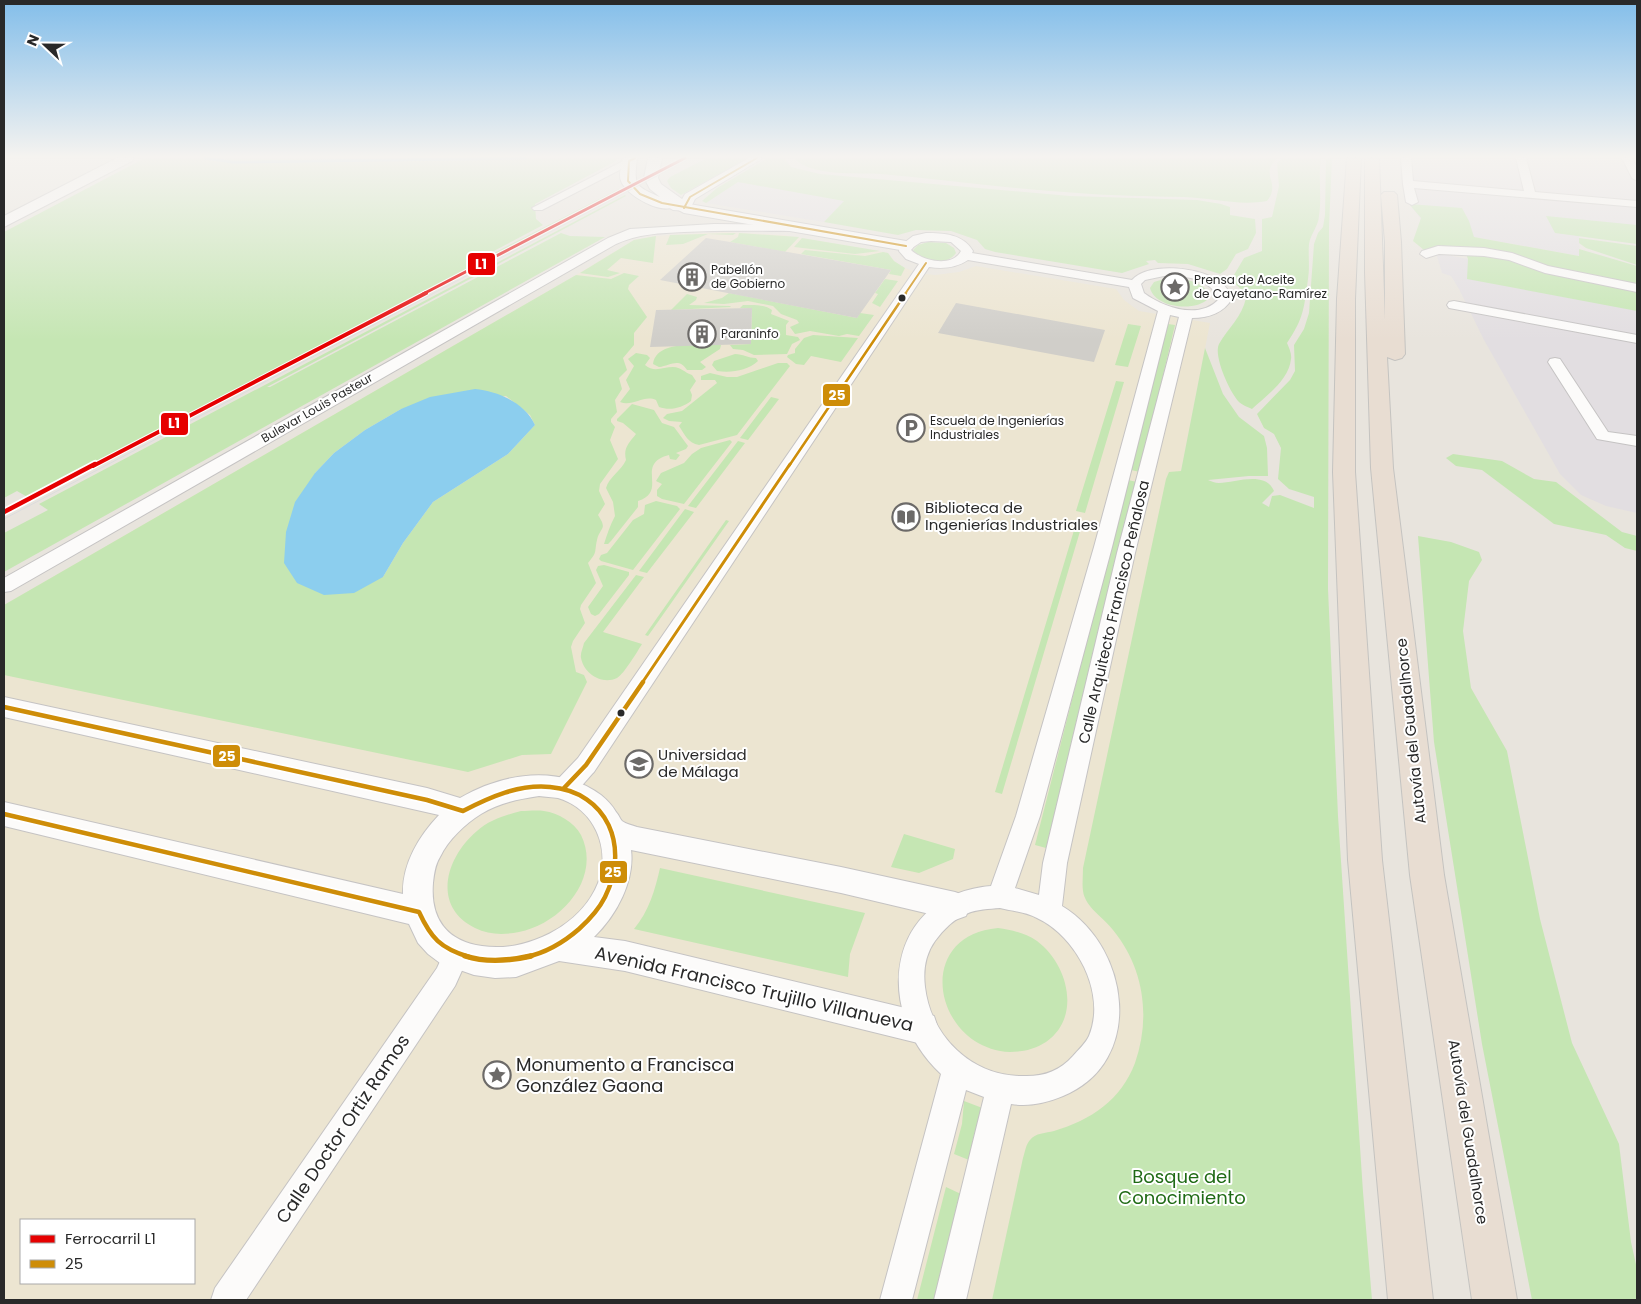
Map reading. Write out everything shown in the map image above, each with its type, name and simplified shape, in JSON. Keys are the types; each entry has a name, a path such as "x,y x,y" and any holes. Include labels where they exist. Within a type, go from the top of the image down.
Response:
{"highway":[{"path":"1344,219 1346,289 1344,472 1364,860 1411,1300"},
{"path":"1346,289 1350,219"},
{"name":"Autovía del Guadalhorce","path":"1373,219 1382,468 1427,875 1495,1300"},
{"path":"1391,219 1395,306 1395,578"}],"main road":[{"path":"749,219 906,246"}],"street":[{"name":"Bulevar Louis Pasteur","path":"4,586 612,241 630,233 714,227 803,228"},
{"path":"944,238 954,240 965,247 967,251 966,256 962,260 946,264 926,263 909,256 905,251 906,246 917,239 944,238"},
{"path":"1426,254 1438,250 1484,252 1512,257 1545,269 1637,288"},
{"path":"966,256 1135,284"},
{"path":"564,788 586,765 926,263"},
{"path":"1178,272 1206,279 1217,285 1224,292 1226,299 1217,308 1202,313 1186,314 1165,310 1144,300 1138,295 1135,284 1141,277 1151,273 1178,272"},
{"path":"1454,305 1637,339"},
{"name":"Calle Arquitecto Francisco Peñalosa","path":"1000,897 1028,816 1098,566 1165,310"},
{"name":"Calle Arquitecto Francisco Peñalosa","path":"1049,911 1055,863 1126,553 1186,314"},
{"path":"1555,362 1603,436 1637,441"},
{"path":"4,707 418,798 463,811"},
{"path":"539,785 564,788 585,797 602,811 613,830 618,853 614,878 602,904 583,927 557,946 523,960 488,963 456,956 432,937 418,912 417,885 425,857 441,832 463,811 487,797 513,788 539,785"},
{"path":"4,814 418,912"},
{"path":"613,830 635,839 841,880 955,906"},
{"path":"1000,897 1025,901 1049,911 1073,929 1092,953 1104,981 1108,1011 1102,1040 1081,1071 1062,1083 1033,1091 1000,1089 978,1081 957,1069 937,1050 922,1028 912,998 911,969 919,943 934,921 955,906 977,898 1000,897"},
{"name":"Avenida Francisco Trujillo Villanueva","path":"557,946 625,956 922,1028"},
{"name":"Calle Doctor Ortiz Ramos","path":"227,1300 446,977 456,956"},
{"path":"896,1300 957,1069"},
{"path":"950,1300 1000,1089"}],"shaded area":[{"path":"804,219 827,219 824,222"},
{"path":"1421,219 1637,219 1637,244 1579,236 1580,256 1429,229"},
{"name":"Universidad de Málaga","path":"724,232 784,235 888,253 901,266 917,273 935,275 959,272 976,266 1116,289 1124,300 1139,311 1210,323 1181,471 1243,494 1282,1300 4,1300 4,605 634,240 656,236"},
{"path":"1436,253 1637,291 1637,513 1606,506 1581,495 1560,474 1484,340 1459,289 1451,276 1442,273"}],"green space":[{"path":"29,219 536,219 543,225 488,254 490,255 561,219 566,219 29,498 17,491 4,498 4,232"},
{"path":"580,219 583,219 267,387 561,233 570,236 605,237 4,572 4,533 48,510 39,504"},
{"path":"827,219 1254,219 1256,233 1248,249 1236,254 1227,269 1220,274 1188,264 1158,263 1155,260 1146,261 1149,264 1122,273 995,252 985,249 977,240 951,231 916,230 898,235 824,222"},
{"path":"1262,219 1318,219 1309,244 1309,275 1302,312 1297,327 1287,343 1291,355 1289,367 1276,387 1252,409 1239,402 1231,391 1220,365 1218,350 1219,344 1244,305 1246,298 1241,289 1231,280 1244,258 1262,251"},
{"name":"Bosque del Conocimiento","path":"1324,219 1329,219 1328,589 1338,816 1372,1300 992,1300 1023,1158 1029,1142 1038,1135 1080,1121 1103,1107 1122,1088 1135,1063 1140,1046 1143,1011 1138,977 1124,945 1084,897 1083,868 1166,479 1169,472 1181,471 1205,348 1223,394 1239,417 1264,436 1267,448 1268,476 1208,480 1219,483 1257,479 1270,485 1274,491 1262,503 1269,507 1272,496 1280,495 1314,508 1314,497 1289,489 1278,479 1281,448 1274,434 1264,428 1257,414 1290,380 1295,371 1294,345 1304,329 1309,313 1314,244 1318,233 1323,227"},
{"path":"1421,219 1468,219 1474,237 1579,256 1579,249 1637,266 1637,287 1601,282 1637,289 1637,311 1467,279 1468,259 1466,254 1436,248 1424,250 1413,241"},
{"path":"1548,219 1575,219 1637,225 1637,244 1555,233"},
{"path":"736,233 733,235 708,234 683,244 666,245 670,235"},
{"path":"739,233 799,237 785,252 730,242 738,237"},
{"path":"656,236 653,263 621,258 607,270 620,273 608,277 580,273 634,240"},
{"path":"802,238 880,251 855,254 794,247"},
{"path":"1579,238 1637,246 1637,265 1586,248 1579,243"},
{"path":"928,242 946,243 954,248 956,253 947,260 936,261 924,258 914,252 913,250 918,245"},
{"path":"805,250 865,256 883,252 888,253 894,261 905,268 901,276 889,274 891,270 801,254"},
{"path":"624,273 639,276 629,285 628,289 647,317 634,333 634,345 623,358 627,370 619,378 622,389 615,400 617,412 611,419 615,427 610,440 618,459 600,484 599,491 605,504 598,515 603,526 598,536 594,554 588,563 596,583 581,605 580,609 585,623 571,647 576,672 584,675 587,682 551,754 522,755 468,772 4,675 4,605 576,275 611,279","holes":["506,396 530,415 535,425 508,454 433,502 403,543 383,577 315,473 334,453 365,430 401,409"]},
{"path":"885,279 898,281 880,307 872,303 878,294 875,293"},
{"path":"1164,279 1183,279 1195,282 1209,293 1208,299 1194,306 1185,307 1167,304 1153,295 1150,288 1154,282"},
{"path":"729,293 857,318 860,313 874,315 859,336 847,334 839,336 810,331 795,334 790,327 799,323 797,320 781,314 773,306 748,301 724,304 704,303 722,298"},
{"path":"687,294 697,297 689,305 731,307 671,310"},
{"path":"743,305 758,305 769,308 772,310 771,314 789,321 786,325 786,335 798,337 800,340 792,344 787,354 754,355 743,350 733,349 730,345 751,344 752,308 740,308"},
{"path":"1128,324 1141,326 1128,367 1115,365"},
{"path":"1168,324 1175,325 1140,472 1131,470"},
{"path":"813,335 858,338 841,362 811,356 804,365 796,364 787,357 795,353 795,349 804,338"},
{"path":"721,345 720,349 700,362 706,367 702,370 687,370 678,363 659,367 653,364 656,356 671,347"},
{"path":"636,353 647,355 650,358 645,365 652,369 676,367 692,375 696,381 690,390 692,395 691,401 672,409 659,407 656,400 647,398 629,403 620,402 630,389 626,380 634,366 628,359"},
{"path":"735,354 756,358 758,361 744,369 728,372 717,371 712,365 714,361"},
{"path":"778,363 787,363 790,366 737,435 699,445 689,440 685,435 679,426 682,422 669,421 663,418 667,414 682,411 717,383 715,380 701,380 701,376 710,373 737,377"},
{"path":"1116,381 1124,382 1085,513 1076,511"},
{"path":"771,397 779,399 748,440 740,438"},
{"path":"632,404 654,410 662,423 674,427 688,446 686,449 676,453 680,455 676,460 670,459 669,455 659,459 652,471 651,491 647,497 638,501 638,507 611,541 608,544 604,544 615,516 613,502 606,488 624,464 626,449 636,434 623,423 617,421 617,419"},
{"path":"730,440 732,442 684,504 657,496 657,490 662,484 656,481 661,473 684,463 701,448"},
{"path":"738,441 745,443 696,508 688,506"},
{"path":"1453,454 1502,461 1534,479 1556,482 1622,532 1637,536 1637,551 1625,548 1606,535 1554,524 1482,470 1456,466 1446,458"},
{"path":"1128,480 1137,482 1046,848 1035,845"},
{"path":"656,501 677,506 680,509 633,570 601,561 599,559 601,555 607,553 633,520 644,514 645,505"},
{"path":"685,509 694,512 647,573 639,571"},
{"path":"726,520 729,521 648,636 645,635"},
{"path":"1075,527 1081,528 1002,794 995,792"},
{"path":"1418,536 1451,542 1479,552 1482,560 1469,581 1463,631 1471,688 1507,751 1540,919 1572,1043 1619,1144 1631,1242 1637,1269 1637,1300 1532,1300 1482,1044 1434,742"},
{"path":"604,565 629,572 629,575 599,614 595,616 591,614 588,607 603,586 596,570 598,566"},
{"path":"636,575 644,577 603,632 642,644 620,676 611,680 594,677 583,664 581,653 584,643"},
{"path":"521,811 541,811 555,814 570,822 578,830 586,851 586,867 582,882 574,897 563,909 549,920 535,927 508,934 497,934 480,930 461,919 452,907 448,894 451,867 457,854 466,842 482,827 498,818"},
{"path":"904,834 955,849 953,859 919,873 891,867"},
{"path":"660,868 865,913 850,954 848,977 634,929 644,915 651,900"},
{"path":"998,928 1028,936 1048,951 1057,963 1067,991 1064,1019 1057,1031 1046,1042 1029,1050 1010,1052 984,1046 964,1032 950,1014 943,992 944,970 953,950 970,936"},
{"path":"964,1101 985,1109 969,1160 954,1154 962,1124"},
{"path":"946,1187 961,1194 935,1300 917,1300"}],"water":[{"path":"475,389 493,392 518,404 525,410 535,425 508,454 433,502 403,543 383,577 354,593 324,595 297,583 284,563 286,532 295,502 315,473 334,453 365,430 401,409 430,397"}],"building":[{"name":"Pabellón de Gobierno","path":"706,238 891,270 857,318 660,280"},
{"path":"956,303 1105,330 1094,362 938,333"},
{"name":"Paraninfo","path":"752,308 751,344 650,347 656,310"}],"tram line":[{"path":"4,519 575,219"}],"rail line":[{"name":"L1","path":"4,512 568,219"}],"transit line":[{"name":"25","path":"752,219 906,246"},
{"name":"25","path":"564,788 586,765 926,263"},
{"name":"25","path":"4,707 427,800 463,811 491,797 521,788 551,787 566,790 589,801 601,812 613,834 615,851 611,883 603,901 589,919 573,934 553,947 532,956 510,961 488,961 466,957 436,940 427,930 419,912 4,814"}],"place":[{"name":"Pabellón de Gobierno","path":"692,277"},
{"name":"Prensa de Aceite de Cayetano-Ramírez","path":"1175,287"},
{"name":"Paraninfo","path":"702,334"},
{"name":"Escuela de Ingenierías Industriales","path":"911,428"},
{"name":"Biblioteca de Ingenierías Industriales","path":"906,517"},
{"name":"Universidad de Málaga","path":"639,764"},
{"name":"Monumento a Francisca González Gaona","path":"497,1075"}]}
